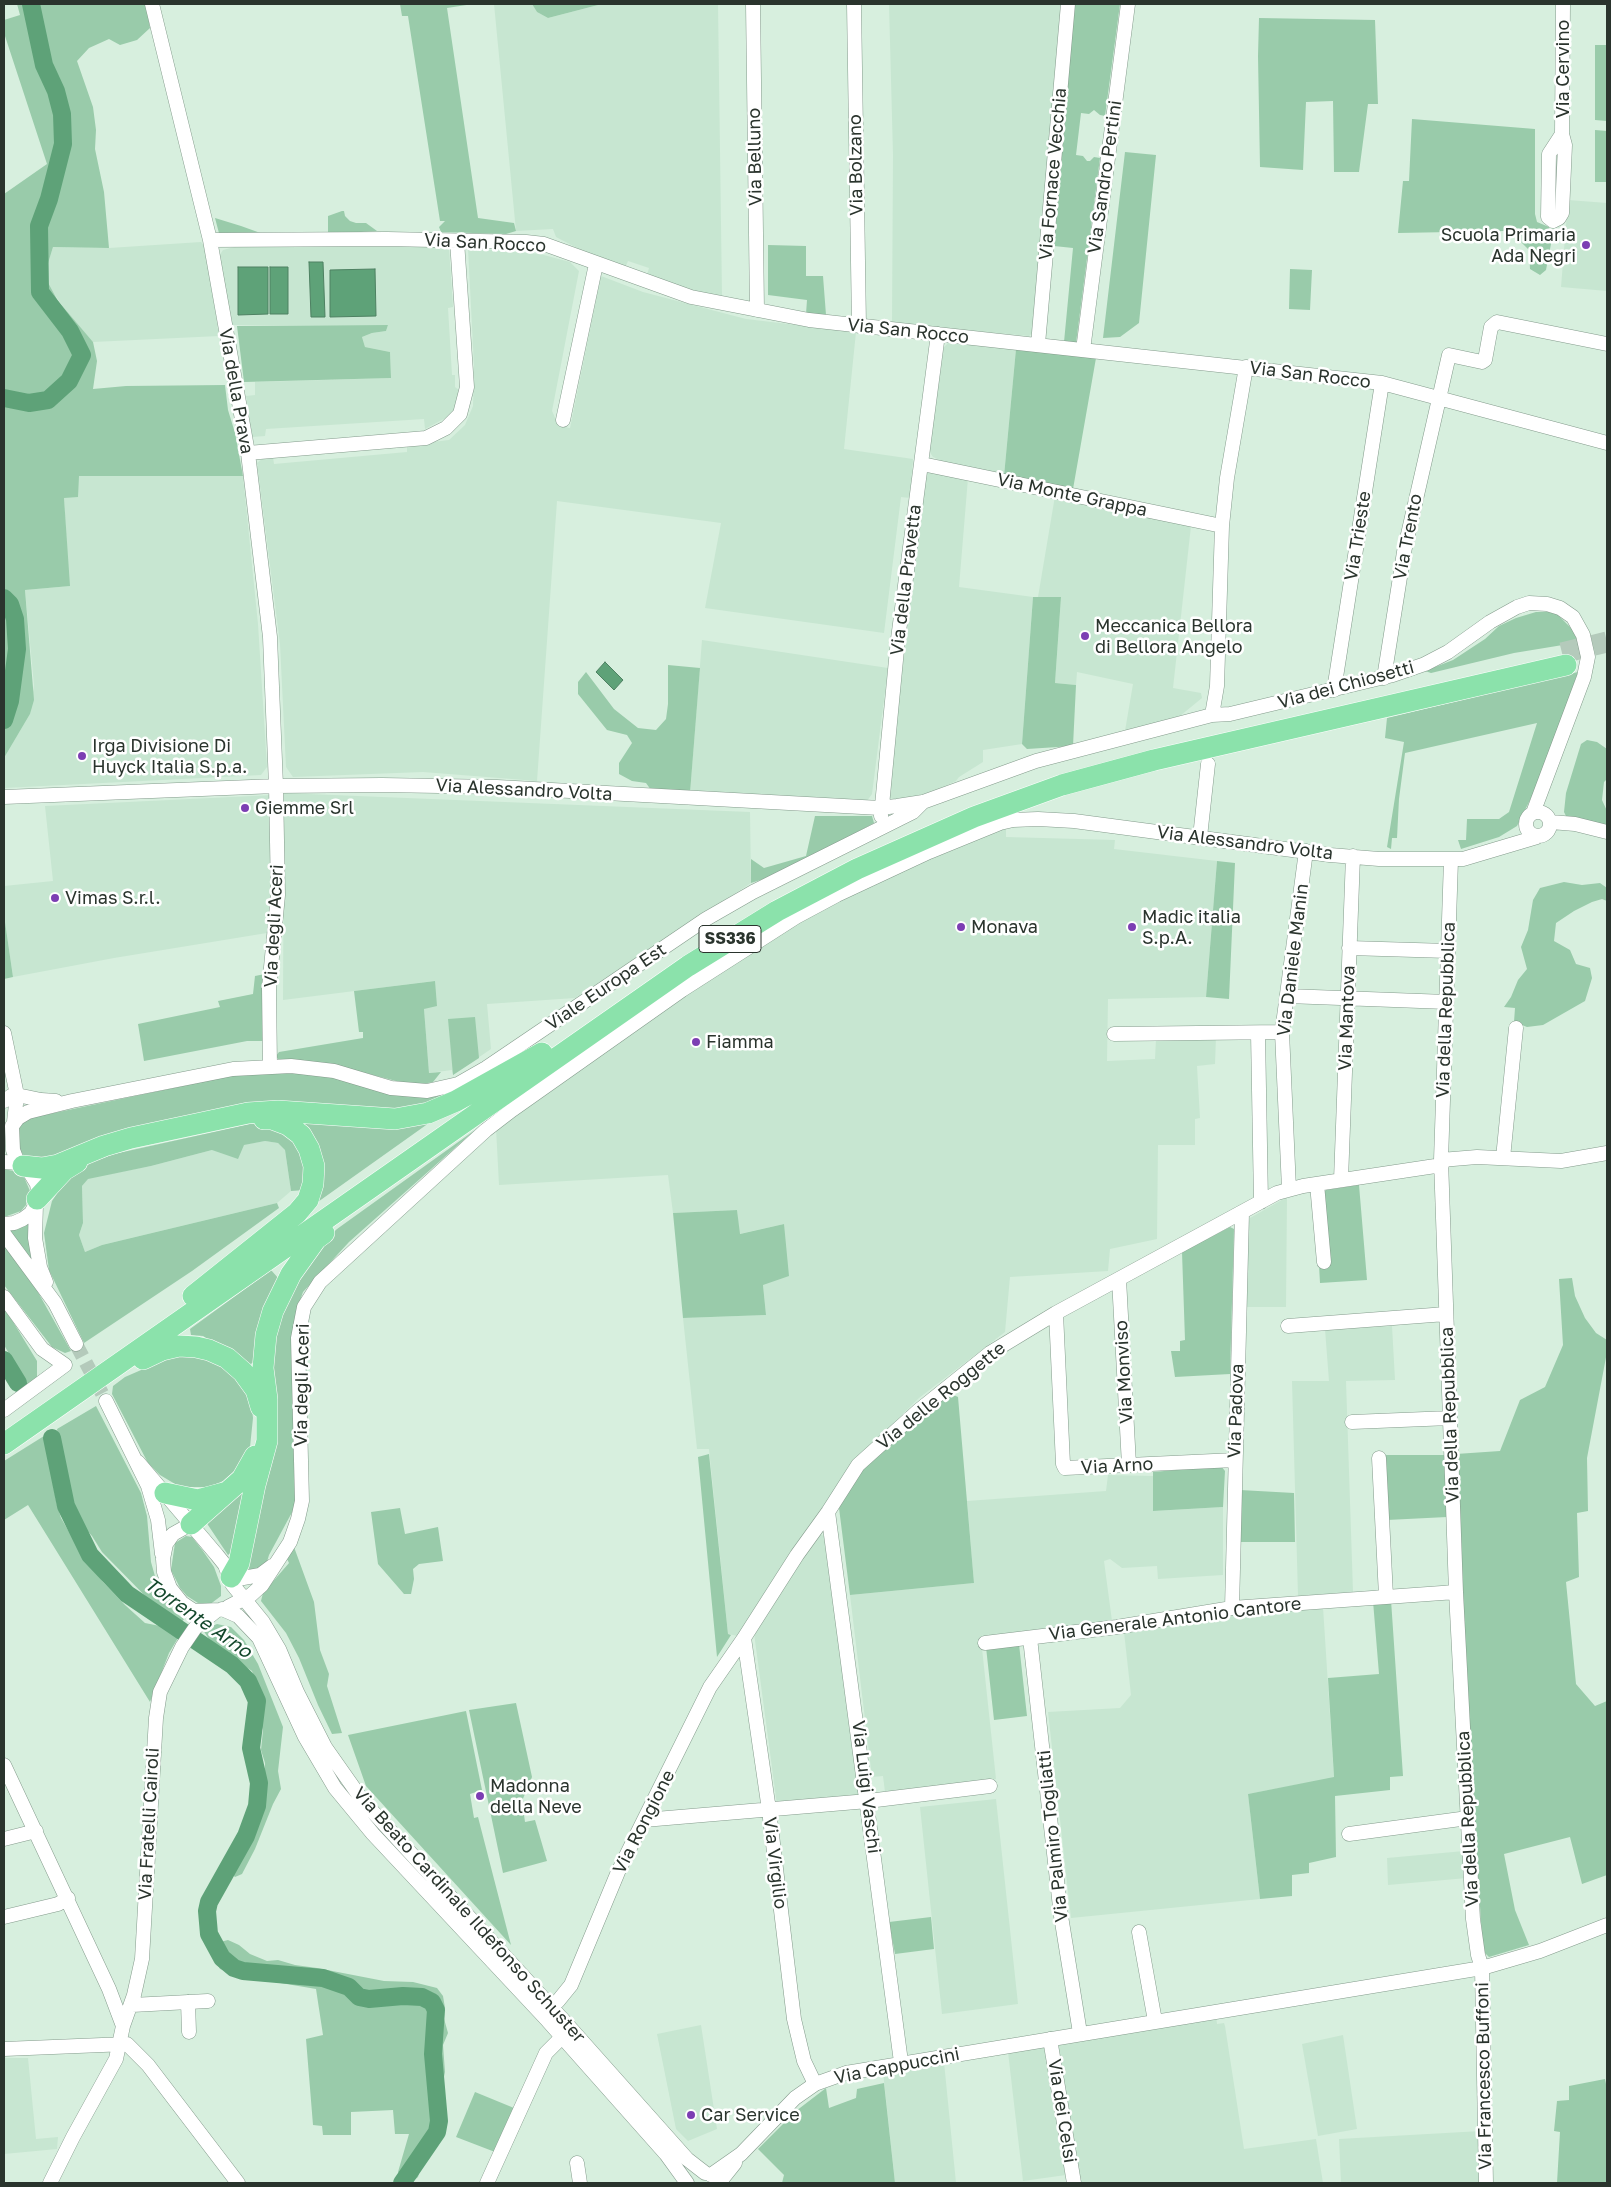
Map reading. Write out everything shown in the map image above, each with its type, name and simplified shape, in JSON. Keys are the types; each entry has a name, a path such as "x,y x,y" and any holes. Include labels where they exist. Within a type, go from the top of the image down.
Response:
{"highway":[{"name":"SS336","path":"4,1444 13,1430 193,1296 680,955 739,918 852,857 970,805 1050,776 1150,748 1564,659 1154,760 1018,800 902,848 806,895 696,961 399,1170 13,1430"},
{"path":"15,1164 42,1168 58,1165 104,1146 131,1138 248,1113 278,1111 394,1119 428,1113 456,1101 542,1053"},
{"path":"36,1202 64,1170 79,1161 133,1144 249,1120 272,1119 288,1125 301,1135 309,1150 314,1166 313,1184 308,1200 297,1213 193,1296"},
{"path":"236,1576 255,1486 267,1441 267,1399 263,1368 266,1335 273,1311 291,1274 316,1239 399,1170"},
{"path":"13,1430 162,1350 178,1346 196,1346 227,1358 243,1372 256,1390 261,1406 262,1432 253,1461 242,1479 191,1524"},
{"path":"165,1493 198,1500 227,1492"}],"street":[{"name":"Via della Prava","path":"152,4 210,240 248,453 270,637 276,786"},
{"name":"Via Belluno","path":"753,4 757,310"},
{"name":"Via Bolzano","path":"854,4 859,326"},
{"name":"Via Fornace Vecchia","path":"1038,344 1068,4"},
{"name":"Via Sandro Pertini","path":"1083,350 1128,4"},
{"name":"Via Cervino","path":"1562,134 1548,154 1548,217 1553,221 1559,218 1562,213 1565,145 1562,134 1563,4"},
{"name":"Via San Rocco","path":"210,240 387,239 544,244 691,297 810,320 1382,383 1607,444"},
{"path":"248,453 426,438 446,428 460,414 467,387 457,241"},
{"path":"563,420 596,264"},
{"name":"Via Trento","path":"1384,678 1404,552 1448,354 1482,362 1485,360 1491,327 1494,323 1607,344"},
{"name":"Via della Pravetta","path":"881,827 880,808 898,638 938,334"},
{"path":"1212,715 1217,686 1222,526 1227,478 1246,367"},
{"name":"Via Trieste","path":"1334,690 1382,383"},
{"name":"Via Monte Grappa","path":"922,464 1222,526"},
{"name":"Via dei Chiosetti","path":"1036,761 1212,715 1230,714 1384,678 1425,664 1448,652 1490,622 1517,607 1529,603 1547,604 1568,613 1584,635 1587,663 1584,677 1542,792 1542,824"},
{"name":"Via Alessandro Volta","path":"4,797 276,786 382,785 497,787 880,808 924,802 1036,761"},
{"path":"1200,837 1208,764"},
{"name":"Via degli Aceri","path":"270,1067 269,988 278,895 276,786"},
{"name":"Viale Europa Est","path":"72,1101 233,1069 291,1066 334,1071 391,1088 427,1092 458,1084 486,1068 706,919 753,892 914,812 924,802"},
{"name":"Via Alessandro Volta","path":"486,1130 598,1048 682,990 796,917 885,872 1000,822 1021,819 1057,820 1306,852 1451,860 1490,851 1542,824 1559,830 1591,829 1607,832"},
{"name":"Via Alessandro Volta","path":"1490,851 1526,826 1530,833 1542,824"},
{"name":"Via Daniele Manin","path":"1289,1189 1282,1032 1306,852"},
{"name":"Via Mantova","path":"1341,1180 1353,856"},
{"name":"Via della Repubblica","path":"1451,860 1442,1163 1446,1314 1456,1592 1473,1919 1478,1955 1482,1968"},
{"path":"1349,948 1448,951"},
{"path":"1287,996 1447,1002"},
{"path":"1503,1158 1516,1028"},
{"path":"1114,1034 1282,1032"},
{"path":"4,1033 17,1095 12,1131 15,1164 34,1177 37,1184 35,1238 40,1266 55,1303 76,1344"},
{"path":"1258,1033 1261,1202"},
{"path":"4,1102 11,1096 17,1095 42,1100 72,1101"},
{"path":"14,1122 28,1112 72,1101"},
{"name":"Via degli Aceri","path":"262,1585 290,1542 302,1501 298,1338 304,1307 320,1282 486,1130"},
{"name":"Via delle Roggette","path":"727,1663 858,1465 892,1434 990,1353 1056,1313 1261,1202 1289,1189 1476,1157 1561,1161 1607,1153"},
{"path":"1317,1184 1324,1262"},
{"path":"4,1224 23,1219 31,1213 36,1202"},
{"name":"Via Padova","path":"1232,1608 1242,1213"},
{"path":"4,1234 55,1303"},
{"name":"Via Monviso","path":"1118,1279 1129,1465"},
{"path":"4,1297 42,1349 65,1365 4,1410"},
{"name":"Via Arno","path":"1056,1313 1064,1466 1070,1469 1235,1460"},
{"path":"1288,1326 1446,1314"},
{"path":"42,1349 49,1376"},
{"path":"106,1401 138,1462 148,1486 158,1520 164,1572 170,1588 195,1620 194,1629"},
{"path":"1352,1422 1450,1418"},
{"path":"1380,1458 1386,1596"},
{"path":"138,1462 236,1576"},
{"name":"Via Luigi Vaschi","path":"828,1512 868,1801 901,2062"},
{"path":"163,1559 166,1544 173,1534 191,1524"},
{"path":"236,1576 260,1575 277,1563"},
{"path":"182,1603 194,1611 222,1609 232,1596 236,1576"},
{"name":"Via Beato Cardinale Ildefonso Schuster","path":"236,1576 244,1598 257,1613 279,1649 297,1692 325,1747 363,1801 688,2159 713,2179"},
{"path":"257,1613 254,1600 262,1585"},
{"name":"Via Fratelli Cairoli","path":"50,2183 69,2144 116,2059 123,2026 132,2005 142,1959 156,1718 160,1692 182,1646 194,1629 222,1609 251,1595 262,1585"},
{"name":"Via Generale Antonio Cantore","path":"985,1643 1117,1627 1232,1608 1456,1592"},
{"name":"Via Beato Cardinale Ildefonso Schuster","path":"222,1609 238,1616 259,1638 304,1737 335,1788 373,1834 562,2037 666,2154 687,2183"},
{"name":"Via Virgilio","path":"744,1638 769,1810 794,2019 804,2061 815,2084"},
{"name":"Via Palmiro Togliatti","path":"1030,1638 1061,1916 1080,2033"},
{"name":"Via Rongione","path":"565,2022 571,1986 618,1872 710,1687 727,1663"},
{"path":"4,1765 9,1787 36,1831 68,1898 109,1989 123,2026"},
{"path":"644,1820 868,1801 990,1786"},
{"path":"1350,1834 1468,1818"},
{"path":"4,1839 36,1831"},
{"path":"4,1917 58,1904 68,1898"},
{"name":"Via Cappuccini","path":"692,2183 695,2177 713,2179 730,2172 741,2154 795,2098 815,2084 846,2073 901,2062 1482,1968 1540,1951 1607,1926"},
{"path":"1139,1932 1155,2021"},
{"name":"Via Francesco Buffoni","path":"1482,1968 1486,2183"},
{"name":"Via Rongione","path":"549,2005 558,2002 571,1986"},
{"path":"132,2005 208,2001"},
{"path":"188,2002 188,2032"},
{"path":"487,2183 546,2053 562,2037"},
{"name":"Via dei Celsi","path":"1050,2038 1074,2183"},
{"path":"4,2049 127,2044 148,2065 238,2183"},
{"path":"577,2163 580,2183"}],"shaded area":[{"path":"17,4 146,4 150,28 137,40 120,45 109,39 89,48 77,61 93,107 96,130 95,149 104,192 109,248 53,247 46,270 46,279 58,301 93,342 97,361 93,389 126,386 225,385 228,410 235,433 243,476 79,476 78,497 64,498 70,586 25,590 34,700 30,714 4,758 4,194 47,164 4,33 4,20 20,15"},
{"path":"400,4 473,4 447,8 478,218 514,223 516,231 506,234 441,232 439,227 445,221 440,221 408,16 402,16"},
{"path":"494,4 532,4 537,12 548,18 602,4 718,4 722,297 681,288 647,275 649,268 628,261 625,268 600,260 556,237 553,229 516,231"},
{"path":"532,4 602,4 548,18 537,12"},
{"path":"889,4 1063,4 1035,331 1029,336 892,323 893,155"},
{"path":"1074,4 1120,4 1105,116 1100,115 1094,110 1089,114 1081,113 1076,155 1083,156 1087,161 1094,157 1100,158 1076,343 1064,342 1073,248 1054,246"},
{"path":"1259,18 1375,20 1378,104 1368,104 1359,172 1334,172 1333,101 1306,102 1303,170 1260,167"},
{"path":"1595,45 1607,45 1607,121 1595,120"},
{"path":"1412,119 1535,129 1535,214 1537,222 1549,227 1551,244 1546,270 1540,275 1530,269 1529,250 1515,236 1504,231 1398,233 1403,181 1409,181"},
{"path":"1595,130 1607,131 1607,182 1595,182"},
{"path":"1125,152 1156,155 1139,323 1120,337 1103,338"},
{"name":"Scuola Primaria Ada Negri","path":"1568,200 1607,203 1607,291 1561,287"},
{"path":"344,211 345,216 350,221 366,223 377,231 328,234 328,216"},
{"path":"215,218 241,226 266,235 220,237"},
{"path":"201,242 205,246 219,336 93,342 67,313 47,283 46,270 53,247 109,248"},
{"path":"445,244 449,248 453,307 448,308 452,375 455,375 455,387 460,391 453,414 425,429 424,419 266,429 265,436 252,437 246,396 255,395 255,382 391,378 390,352 365,347 362,337 386,331 388,325 231,325 219,256 223,250 238,246"},
{"path":"768,245 806,246 806,276 823,276 826,315 806,314 807,300 768,295"},
{"path":"468,248 540,254 570,262 579,271 552,411 559,426 570,428 601,276 643,292 746,319 856,332 844,449 913,459 910,498 901,497 884,633 705,608 721,523 557,501 537,781 423,772 293,777 286,767 280,644 257,463 262,459 273,457 274,464 407,452 407,445 449,440 465,425 473,406 474,366"},
{"path":"309,262 323,262 325,317 311,317"},
{"path":"238,267 268,267 268,314 238,315"},
{"path":"270,267 288,267 288,314 270,314"},
{"path":"375,269 376,316 330,317 330,270"},
{"path":"1290,269 1312,270 1310,310 1289,309"},
{"path":"388,325 386,331 362,337 365,347 390,352 391,378 244,382 237,326"},
{"path":"949,342 1016,349 1004,476 944,462 933,457 929,451 944,347"},
{"path":"1016,349 1096,358 1073,489 1004,476"},
{"path":"930,471 968,478 959,587 1033,597 1022,744 983,750 983,762 959,777 956,781 932,792 894,799 887,798 926,473"},
{"path":"79,476 243,476 258,624 267,767 261,775 4,788 4,758 30,714 34,685 25,590 69,586 64,498"},
{"path":"1055,496 1191,526 1173,688 1201,693 1202,698 1180,716 1125,731 1133,684 1077,672 1076,685 1055,683 1061,597 1038,597"},
{"path":"1033,597 1061,597 1055,683 1076,685 1073,746 1027,749 1022,744"},
{"path":"1536,612 1549,612 1558,615 1577,634 1581,642 1514,653 1431,673 1425,671 1453,660 1485,639 1499,626"},
{"path":"702,640 888,668 872,794 867,801 690,793"},
{"path":"605,662 623,680 614,690 596,672"},
{"path":"668,665 700,668 690,793 651,790 646,783 632,781 619,774 619,763 632,743 627,735 607,730 578,694 578,682 586,672 614,709 638,728 656,730 666,719"},
{"path":"1578,672 1535,797 1532,796 1517,826 1499,837 1461,849 1458,840 1466,840 1467,819 1499,819 1509,812 1537,723 1405,753 1399,799 1397,838 1392,838 1391,849 1387,847 1404,742 1385,738 1387,718"},
{"path":"1587,740 1597,742 1607,749 1607,779 1604,782 1602,800 1607,811 1607,827 1567,818 1564,812 1566,793 1581,744"},
{"path":"284,793 750,812 751,883 575,998 487,1004 491,1049 453,1075 452,1070 429,1073 424,1009 434,981 283,1000"},
{"path":"273,795 273,932 13,977 4,915 4,886 53,881 45,806"},
{"path":"815,816 872,816 874,823 782,873 751,883 751,859 764,868 806,856"},
{"path":"1006,827 1006,837 1115,840 1114,849 1217,861 1206,997 1108,999 1107,1061 1155,1059 1156,1039 1216,1037 1215,1064 1197,1066 1200,1118 1195,1119 1195,1145 1158,1145 1157,1239 1110,1249 1108,1271 1010,1277 1005,1332 919,1398 853,1463 738,1636 728,1634 709,1449 697,1449 683,1318 766,1315 763,1285 784,1224 739,1234 737,1210 673,1213 668,1175 499,1185 496,1128 741,956 820,910 960,844"},
{"path":"1217,861 1235,863 1229,999 1206,997"},
{"path":"1564,882 1582,885 1600,883 1607,888 1607,901 1602,899 1592,902 1556,923 1554,941 1570,950 1576,964 1590,968 1592,978 1585,1001 1543,1025 1527,1027 1514,1022 1515,1008 1504,1007 1511,997 1518,980 1527,969 1521,947 1528,930 1533,900 1540,888"},
{"path":"4,915 13,977 4,979"},
{"path":"265,974 265,1041 247,1041 144,1061 138,1024 220,1007 218,1001 253,994 255,976"},
{"path":"435,981 437,1006 424,1009 429,1073 441,1072 433,1082 423,1084 404,1083 326,1063 278,1059 276,1056 279,1052 363,1038 363,1032 359,1032 354,991"},
{"path":"475,1017 479,1058 453,1075 448,1019"},
{"path":"281,1071 330,1074 416,1097 439,1093 445,1099 406,1111 313,1109 52,1162 25,1157 18,1148 19,1125 30,1118 245,1073"},
{"path":"290,1117 436,1118 315,1204"},
{"path":"269,1123 305,1151 305,1190 291,1191 285,1150 278,1143 265,1141 244,1145 238,1159 212,1150 151,1166 88,1179 82,1186 83,1223 79,1235 85,1252 102,1245 277,1203 279,1208 192,1271 84,1343 49,1270 44,1233 52,1201 62,1186 78,1171 92,1162 114,1154 250,1124"},
{"path":"475,1130 349,1242 303,1292 296,1312 292,1385 297,1503 269,1555 266,1565 255,1571 251,1570 246,1567 273,1330 317,1248 337,1229"},
{"path":"265,1141 278,1143 285,1150 291,1191 277,1203 102,1245 85,1252 79,1235 83,1223 82,1186 88,1178 151,1166 212,1150"},
{"path":"4,1169 18,1172 24,1177 30,1191 26,1205 21,1211 7,1216 4,1216"},
{"path":"1359,1185 1367,1280 1320,1283 1319,1265 1323,1193 1326,1190"},
{"path":"1287,1197 1286,1307 1245,1307 1248,1225 1250,1218"},
{"path":"737,1210 740,1234 784,1224 789,1276 763,1285 766,1315 683,1318 673,1213"},
{"path":"35,1219 33,1261 8,1233 9,1230 25,1226"},
{"path":"1230,1227 1234,1229 1230,1374 1175,1377 1171,1351 1180,1351 1180,1341 1185,1340 1182,1252"},
{"path":"4,1244 21,1262 71,1351 65,1353 52,1347 4,1285"},
{"path":"271,1270 279,1279 255,1362 248,1365 203,1336 191,1335 190,1329"},
{"path":"1572,1278 1575,1296 1585,1318 1596,1333 1607,1340 1607,1352 1587,1458 1588,1511 1577,1513 1579,1577 1566,1582 1576,1684 1595,1706 1607,1701 1607,1875 1582,1884 1570,1837 1504,1854 1515,1910 1529,1945 1489,1957 1483,1951 1473,1802 1456,1454 1500,1451 1520,1400 1545,1387 1563,1345 1559,1279"},
{"path":"4,1307 37,1361 37,1378 29,1388 4,1345"},
{"path":"1392,1326 1395,1380 1346,1381 1353,1592 1298,1596 1292,1381 1329,1381 1325,1329"},
{"path":"178,1354 218,1362 243,1386 252,1409 250,1447 242,1464 223,1481 209,1487 180,1487 160,1475 148,1463 112,1394 113,1386 125,1377"},
{"path":"949,1393 958,1397 974,1583 850,1595 839,1508 846,1493 865,1467"},
{"path":"96,1406 141,1493 147,1516 151,1562 158,1587 174,1612 184,1619 179,1626 157,1608 102,1552 82,1525 71,1505 57,1429"},
{"path":"44,1436 57,1505 61,1518 76,1544 103,1582 125,1605 145,1623 165,1627 178,1638 169,1653 150,1702 28,1505 4,1520 4,1461"},
{"path":"709,1454 728,1634 731,1635 717,1657 698,1457"},
{"path":"1384,1455 1444,1455 1447,1517 1387,1520"},
{"path":"1221,1466 1225,1471 1223,1507 1153,1511 1153,1472"},
{"path":"1108,1475 1153,1476 1154,1511 1223,1507 1223,1575 1158,1579 1157,1566 1122,1568 1110,1559 1104,1561 1112,1621 981,1639 996,1779 885,1792 883,1776 872,1777 850,1595 974,1583 967,1501 1106,1491"},
{"path":"245,1487 231,1553 228,1555 204,1519"},
{"path":"1240,1490 1294,1493 1295,1542 1240,1542"},
{"path":"400,1508 405,1534 438,1527 443,1561 419,1564 413,1569 414,1579 411,1594 404,1594 378,1564 371,1512"},
{"path":"819,1533 825,1537 859,1797 777,1805 754,1633"},
{"path":"186,1536 192,1537 203,1551 214,1567 221,1586 221,1596 209,1605 198,1603 187,1596 180,1588 171,1570 175,1543"},
{"path":"294,1547 314,1602 320,1650 329,1674 327,1686 342,1733 332,1734 286,1633 261,1601 263,1593 289,1563 287,1559"},
{"path":"1391,1600 1403,1776 1390,1777 1390,1790 1335,1796 1336,1857 1309,1863 1309,1873 1292,1875 1292,1896 1260,1899 1248,1794 1334,1777 1328,1678 1379,1674 1373,1601"},
{"path":"1323,1607 1334,1778 1248,1794 1260,1899 1071,1918 1048,1712 1120,1708 1131,1695 1124,1632 1231,1615"},
{"path":"217,1624 231,1627 244,1640 258,1664 283,1727 278,1771 281,1789 242,1874 235,1877 232,1874 235,1863 248,1846 265,1794 265,1763 261,1750 263,1730 260,1721 261,1696 252,1671 213,1645 203,1630"},
{"path":"1019,1644 1027,1716 994,1720 986,1647"},
{"path":"516,1703 532,1777 522,1801 525,1822 535,1820 547,1861 503,1873 469,1710"},
{"path":"466,1711 482,1790 470,1794 474,1818 478,1817 511,1945 366,1786 348,1735"},
{"path":"996,1799 1018,2004 942,2014 920,1807"},
{"path":"1464,1851 1467,1878 1388,1885 1387,1858"},
{"path":"931,1917 934,1949 895,1954 889,1922"},
{"path":"228,1940 239,1945 250,1954 267,1961 278,1960 295,1965 384,1981 413,1982 437,1988 443,1996 445,2008 443,2015 448,2033 443,2045 445,2072 442,2087 445,2130 422,2163 418,2177 411,2183 406,2183 398,2172 409,2134 395,2134 393,2110 351,2112 351,2135 323,2135 322,2126 313,2125 306,2039 323,2035 316,1989 245,1977 220,1969 211,1953 220,1942"},
{"path":"1216,2016 1217,2024 1224,2023 1225,2026 1244,2149 1316,2139 1323,2183 1080,2183 1058,2044"},
{"path":"701,2025 717,2129 688,2141 676,2129 657,2034"},
{"path":"1343,2035 1357,2129 1318,2136 1302,2044"},
{"path":"1045,2047 1066,2175 1023,2181 1008,2052"},
{"path":"4,2058 28,2058 36,2139 58,2137 57,2149 4,2154"},
{"path":"944,2062 956,2183 895,2183 883,2072"},
{"path":"1605,2079 1607,2089 1607,2183 1557,2183 1560,2132 1554,2131 1557,2101 1569,2100 1569,2086"},
{"path":"884,2083 895,2183 782,2183 784,2175 758,2149 796,2111 826,2088 829,2108 856,2098 857,2089"},
{"path":"475,2092 514,2108 495,2152 456,2137"},
{"path":"1481,2131 1482,2183 1341,2183 1339,2139"}],"waterway":[{"name":"Torrente Arno","path":"4,398 29,403 48,400 69,381 82,355 70,331 40,292 39,226 49,199 63,144 62,114 56,91 44,65 31,4"},
{"name":"Torrente Arno","path":"4,598 10,604 15,619 17,649 10,701 4,720"},
{"name":"Torrente Arno","path":"4,1360 18,1383"},
{"name":"Torrente Arno","path":"52,1438 66,1506 90,1555 127,1594 232,1665 248,1681 257,1701 251,1748 259,1783 257,1806 246,1836 209,1902 207,1911 209,1934 222,1958 234,1968 243,1971 323,1978 349,1987 359,1997 369,1999 403,1996 422,1997 432,2002 436,2010 433,2054 439,2121 437,2132 402,2183"}],"tunnel":[{"path":"1562,653 1607,642"},
{"path":"76,1344 106,1401"}],"place":[{"name":"Scuola Primaria Ada Negri","path":"1586,245"},
{"name":"Meccanica Bellora di Bellora Angelo","path":"1085,636"},
{"name":"Irga Divisione Di Huyck Italia S.p.a.","path":"82,756"},
{"name":"Giemme Srl","path":"245,808"},
{"name":"Vimas S.r.l.","path":"55,898"},
{"name":"Monava","path":"961,927"},
{"name":"Madic italia S.p.A.","path":"1132,927"},
{"name":"Fiamma","path":"696,1042"},
{"name":"Madonna della Neve","path":"480,1796"},
{"name":"Car Service","path":"691,2115"}]}
